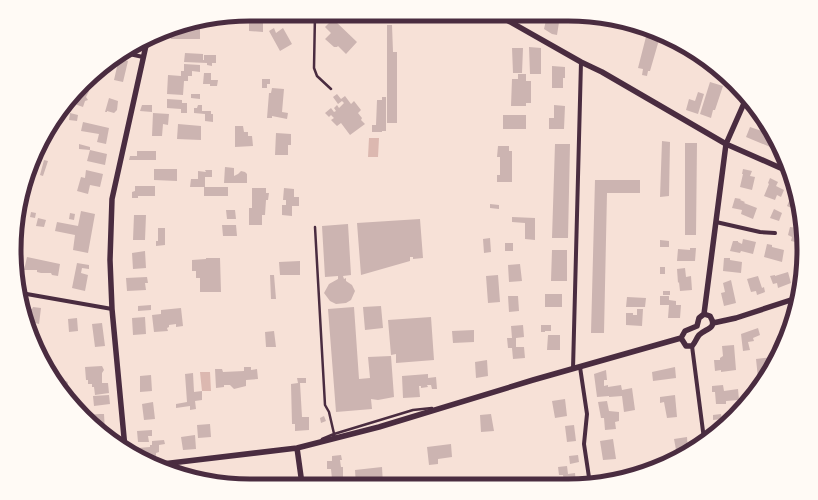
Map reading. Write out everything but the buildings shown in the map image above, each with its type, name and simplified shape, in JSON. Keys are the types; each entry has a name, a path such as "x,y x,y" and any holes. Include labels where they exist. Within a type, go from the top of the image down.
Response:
{"street":[{"path":"509,21 581,62 602,72 726,144 782,169"},
{"path":"124,441 112,309 110,260 112,199 146,47"},
{"path":"131,54 143,57"},
{"path":"573,369 581,62"},
{"path":"166,464 297,448 310,445 334,436 448,406 681,338 685,331 697,326 699,318 704,314 726,144 744,104"},
{"path":"716,222 760,232 775,233"},
{"path":"25,294 112,309"},
{"path":"681,338 686,346 692,346 695,344 700,334 710,328 713,323 736,318 792,300"},
{"path":"704,314 710,316 713,323"},
{"path":"692,346 703,434"},
{"path":"580,367 587,414 584,444 589,478"},
{"path":"297,448 301,479"}],"lane":[{"path":"315,21 314,68 317,76 331,89"},
{"path":"314,227 325,405 329,412 334,436"}],"shaded area":[{"path":"369,138 379,138 378,157 368,157"},
{"path":"200,372 210,372 211,391 202,391"}]}
